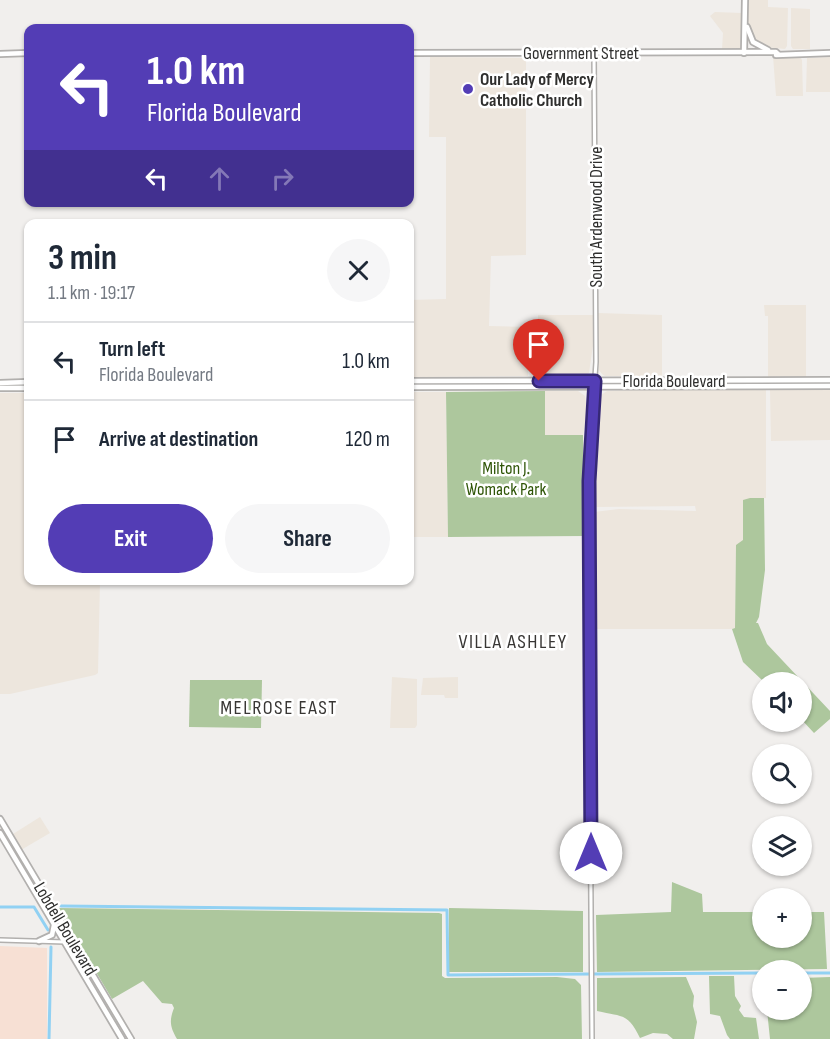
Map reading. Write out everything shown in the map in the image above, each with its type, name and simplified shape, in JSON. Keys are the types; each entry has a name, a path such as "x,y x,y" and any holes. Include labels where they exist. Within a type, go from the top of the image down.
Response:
{"main road":[{"path":"744,53 745,0"},
{"path":"745,26 753,42 769,52"},
{"name":"Government Street","path":"753,54 769,52 778,54"},
{"path":"0,54 24,53"},
{"name":"Government Street","path":"414,53 830,53"},
{"name":"Florida Boulevard","path":"414,387 452,384 830,380"},
{"name":"Florida Boulevard","path":"414,381 452,384"},
{"path":"0,382 24,382"},
{"name":"Florida Boulevard","path":"665,383 830,386"},
{"path":"0,388 24,388"},
{"name":"Lobdell Boulevard","path":"0,819 131,1039"},
{"name":"Lobdell Boulevard","path":"0,833 122,1039"},
{"path":"39,941 52,935 54,925"},
{"path":"88,981 92,982 104,995"},
{"path":"106,1012 113,1008"}],"street":[{"name":"South Ardenwood Drive","path":"592,1039 589,473 595,383 594,53"},
{"path":"0,940 65,942 71,939"}],"shaded area":[{"path":"748,0 768,0 768,7 788,8 785,49 763,47 753,39 748,29"},
{"path":"791,8 810,9 810,49 793,49 791,46"},
{"path":"715,12 742,13 740,48 731,51 722,49 723,33 710,16"},
{"path":"773,56 799,56 802,60 803,96 776,96"},
{"path":"430,57 526,58 526,255 491,256 489,326 528,327 528,376 414,377 414,300 446,299 446,137 429,137"},
{"path":"830,57 830,92 806,92 807,58"},
{"path":"764,305 806,305 806,380 768,380 768,316 765,316"},
{"path":"598,313 662,315 662,376 605,376 602,374 599,370"},
{"path":"538,315 593,315 593,345 589,373 584,376 538,376"},
{"path":"766,390 766,498 750,498 743,516 743,541 736,546 735,628 593,629 594,512 619,509 696,511 695,506 596,507 593,504 593,443 597,400 607,391"},
{"path":"770,390 830,390 830,440 771,441"},
{"path":"545,391 578,391 585,396 587,410 583,435 545,435"},
{"path":"414,392 446,392 448,537 414,537"},
{"path":"0,393 24,393 24,585 100,585 98,673 10,694 0,694"},
{"path":"392,677 417,679 417,725 415,728 390,728"},
{"path":"458,677 458,698 445,698 444,695 421,695 423,678"},
{"path":"40,817 50,833 21,850 13,834"},
{"path":"0,946 47,948 47,1039 0,1039"}],"green space":[{"name":"Milton J. Womack Park","path":"545,391 545,435 583,435 585,536 448,537 446,392"},
{"path":"764,498 765,570 759,617 756,623 767,644 793,672 754,672 743,662 732,629 735,628 736,545 743,540 743,500"},
{"path":"190,680 262,680 261,728 189,727"},
{"path":"812,692 830,711 830,719 814,733 812,731"},
{"path":"672,882 702,894 703,912 752,912 752,948 812,948 812,912 824,912 827,969 812,969 812,960 752,960 752,970 597,972 596,915 671,912"},
{"path":"58,908 439,913 442,914 442,976 445,978 557,977 575,979 581,985 582,1039 177,1039 171,1024 174,1008 172,1004 162,1003 143,981 112,999"},
{"path":"449,908 583,911 583,972 449,972"},
{"path":"709,976 734,976 735,996 741,1006 739,1010 744,1017 756,1020 759,1039 730,1039 720,1016 710,1014"},
{"path":"686,977 694,996 693,1006 697,1022 694,1039 673,1039 667,1034 653,1033 640,1038 632,1024 624,1017 597,1011 597,978"},
{"path":"830,977 830,1039 770,1039 768,1020 812,1020 812,978"}],"waterway":[{"path":"61,906 447,910 448,975 752,973"},
{"path":"0,907 34,907 48,930"},
{"path":"49,1039 51,947"},
{"path":"812,973 830,973"}],"place":[{"name":"Our Lady of Mercy Catholic Church","path":"468,89"}],"district":[{"name":"VILLA ASHLEY","path":"513,642"},
{"name":"MELROSE EAST","path":"279,708"}],"route":[{"path":"539,381 595,381 588,509 591,853"}]}
